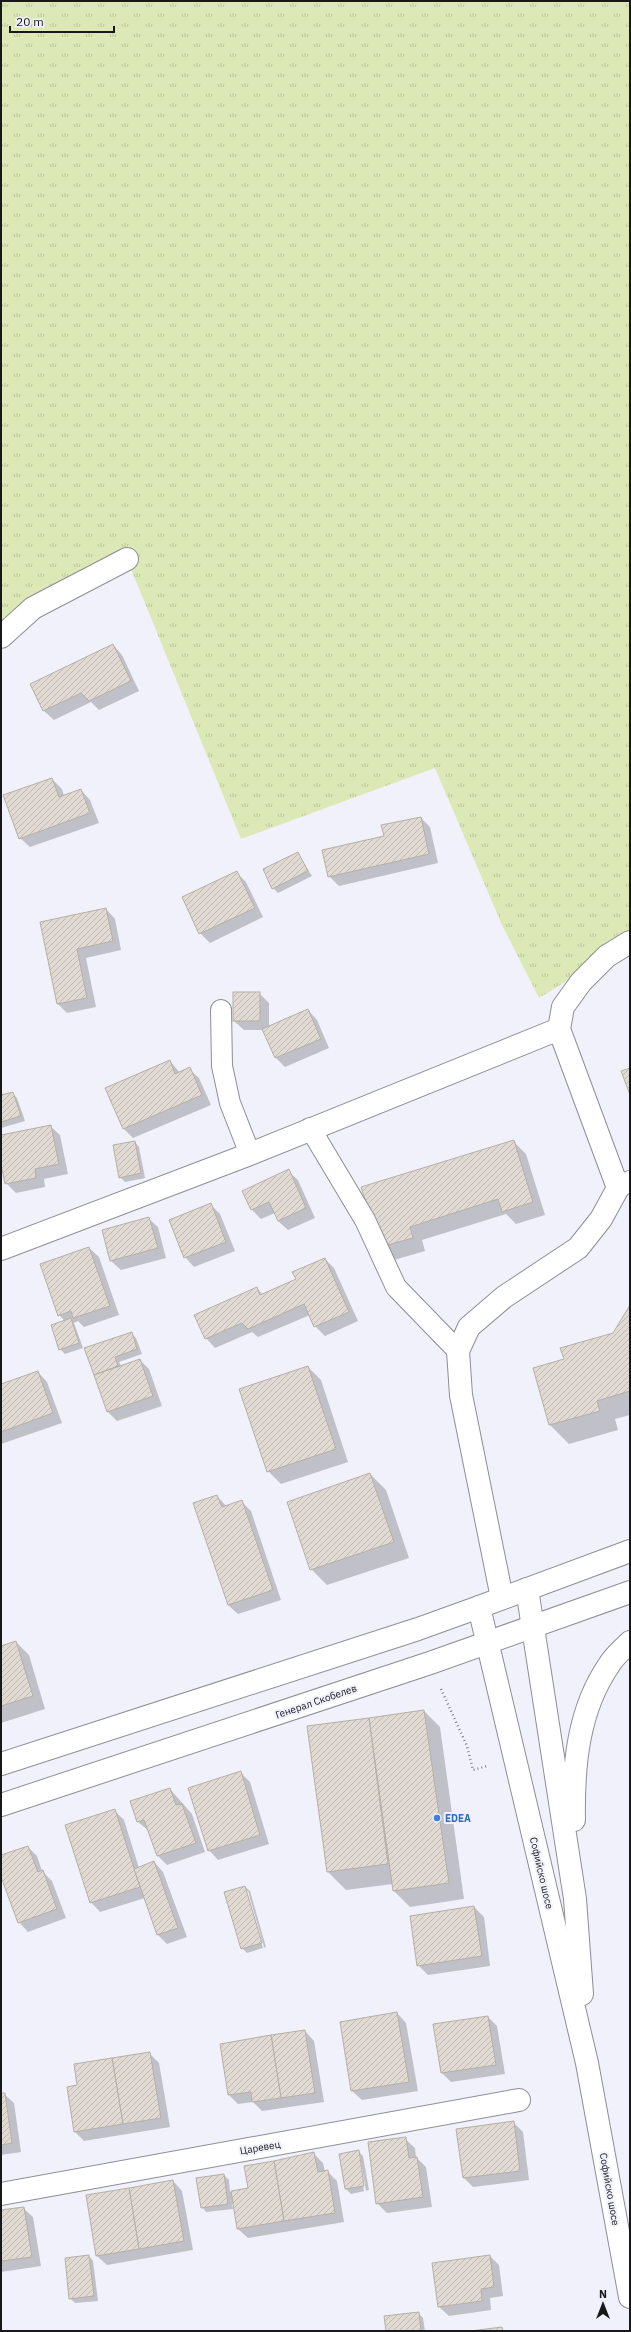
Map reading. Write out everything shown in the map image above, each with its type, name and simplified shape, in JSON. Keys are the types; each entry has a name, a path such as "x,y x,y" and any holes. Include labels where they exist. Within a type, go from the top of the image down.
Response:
{"street":[{"path":"1,637 33,608 127,559"},
{"path":"502,1598 461,1396 458,1351 469,1327 504,1297 578,1248 601,1219 624,1185 560,1029 563,1007 581,982 607,956 630,942"},
{"path":"1,1250 250,1154 310,1128 560,1029"},
{"path":"1,1764 418,1629 630,1551"},
{"path":"527,1589 575,1899"},
{"name":"Генерал Скобелев","path":"1,1805 57,1788 532,1627 630,1592"},
{"name":"Софийско шосе","path":"479,1607 587,2063 630,2297"},
{"path":"587,2063 575,1899 573,1798 578,1737 591,1699 609,1664 630,1642"},
{"name":"Царевец","path":"1,2194 519,2100"}],"lane":[{"path":"221,1010 222,1066 230,1103 250,1154"},
{"path":"310,1128 365,1220 396,1286 458,1351"}],"green space":[{"path":"1,1 630,1 630,942 539,998 502,925 435,768 241,839 127,559 1,637"}],"building":[{"path":"113,644 131,681 89,701 81,693 43,711 30,684"},
{"path":"52,778 59,797 81,789 90,813 19,839 3,795"},
{"path":"421,817 429,854 328,877 322,850 384,836 381,825"},
{"path":"298,852 308,871 272,889 263,869"},
{"path":"237,871 255,908 199,934 182,897"},
{"path":"106,908 113,941 77,949 87,998 57,1004 40,922"},
{"path":"233,992 260,992 260,1021 233,1021"},
{"path":"308,1009 321,1039 275,1058 262,1029"},
{"path":"170,1060 175,1074 190,1067 202,1095 123,1129 105,1088"},
{"path":"630,1068 630,1095 621,1071"},
{"path":"13,1092 21,1116 1,1122 1,1095"},
{"path":"51,1125 59,1164 35,1169 36,1178 5,1184 1,1164 1,1135"},
{"path":"514,1140 533,1202 502,1212 498,1199 410,1227 413,1238 380,1247 361,1187"},
{"path":"135,1141 141,1173 119,1178 113,1145"},
{"path":"289,1169 306,1208 278,1221 269,1202 251,1210 242,1191"},
{"path":"211,1203 226,1242 184,1258 169,1220"},
{"path":"149,1217 158,1248 110,1261 102,1230"},
{"path":"89,1247 110,1306 73,1318 71,1311 58,1316 40,1264"},
{"path":"325,1258 349,1312 314,1327 304,1304 248,1329 242,1323 205,1339 194,1315 257,1287 260,1295 296,1279 292,1272"},
{"path":"630,1305 630,1391 597,1401 600,1411 549,1425 533,1368 564,1359 560,1348 613,1333"},
{"path":"71,1318 79,1343 59,1350 51,1325"},
{"path":"132,1332 137,1349 115,1357 118,1366 94,1375 84,1348"},
{"path":"140,1359 153,1396 107,1412 94,1375"},
{"path":"308,1366 336,1449 267,1472 239,1389"},
{"path":"38,1371 53,1413 1,1432 1,1384"},
{"path":"370,1473 394,1542 310,1570 287,1502"},
{"path":"217,1495 222,1507 242,1500 273,1590 228,1605 193,1503"},
{"path":"16,1641 33,1696 1,1706 1,1646"},
{"path":"424,1710 449,1883 393,1891 369,1718"},
{"path":"369,1718 388,1864 327,1872 307,1726"},
{"path":"241,1771 260,1835 208,1851 188,1788"},
{"path":"170,1788 176,1805 182,1804 196,1843 157,1856 144,1820 137,1822 130,1801"},
{"path":"115,1809 140,1887 90,1903 65,1825"},
{"path":"28,1846 38,1872 43,1870 57,1909 18,1923 1,1877 1,1855"},
{"path":"154,1861 178,1928 157,1935 134,1869"},
{"path":"245,1886 262,1943 241,1949 224,1892"},
{"path":"474,1906 482,1956 417,1966 410,1916"},
{"path":"397,2012 409,2082 351,2091 340,2022"},
{"path":"488,2016 496,2065 441,2073 433,2024"},
{"path":"305,2030 315,2093 281,2098 271,2035"},
{"path":"271,2035 281,2098 252,2102 251,2092 228,2095 220,2044"},
{"path":"150,2052 161,2118 123,2124 112,2058"},
{"path":"112,2058 123,2124 74,2132 67,2087 77,2085 74,2064"},
{"path":"1,2093 5,2093 12,2143 1,2145"},
{"path":"514,2121 520,2171 463,2178 456,2129"},
{"path":"406,2137 409,2158 417,2157 423,2197 376,2204 368,2142"},
{"path":"359,2150 364,2186 345,2189 339,2154"},
{"path":"314,2152 318,2172 328,2170 335,2213 284,2221 274,2161"},
{"path":"274,2161 284,2221 237,2229 231,2191 248,2188 244,2166"},
{"path":"224,2174 228,2204 201,2208 196,2178"},
{"path":"173,2180 184,2241 139,2249 129,2188"},
{"path":"129,2188 139,2249 96,2256 86,2195"},
{"path":"24,2207 32,2257 1,2261 1,2210"},
{"path":"89,2255 94,2296 69,2299 65,2258"},
{"path":"490,2255 494,2287 481,2289 482,2301 438,2307 432,2263"},
{"path":"419,2312 421,2331 386,2331 384,2316"},
{"path":"502,2327 503,2331 470,2331"}],"place":[{"name":"EDEA","path":"437,1818"}]}
